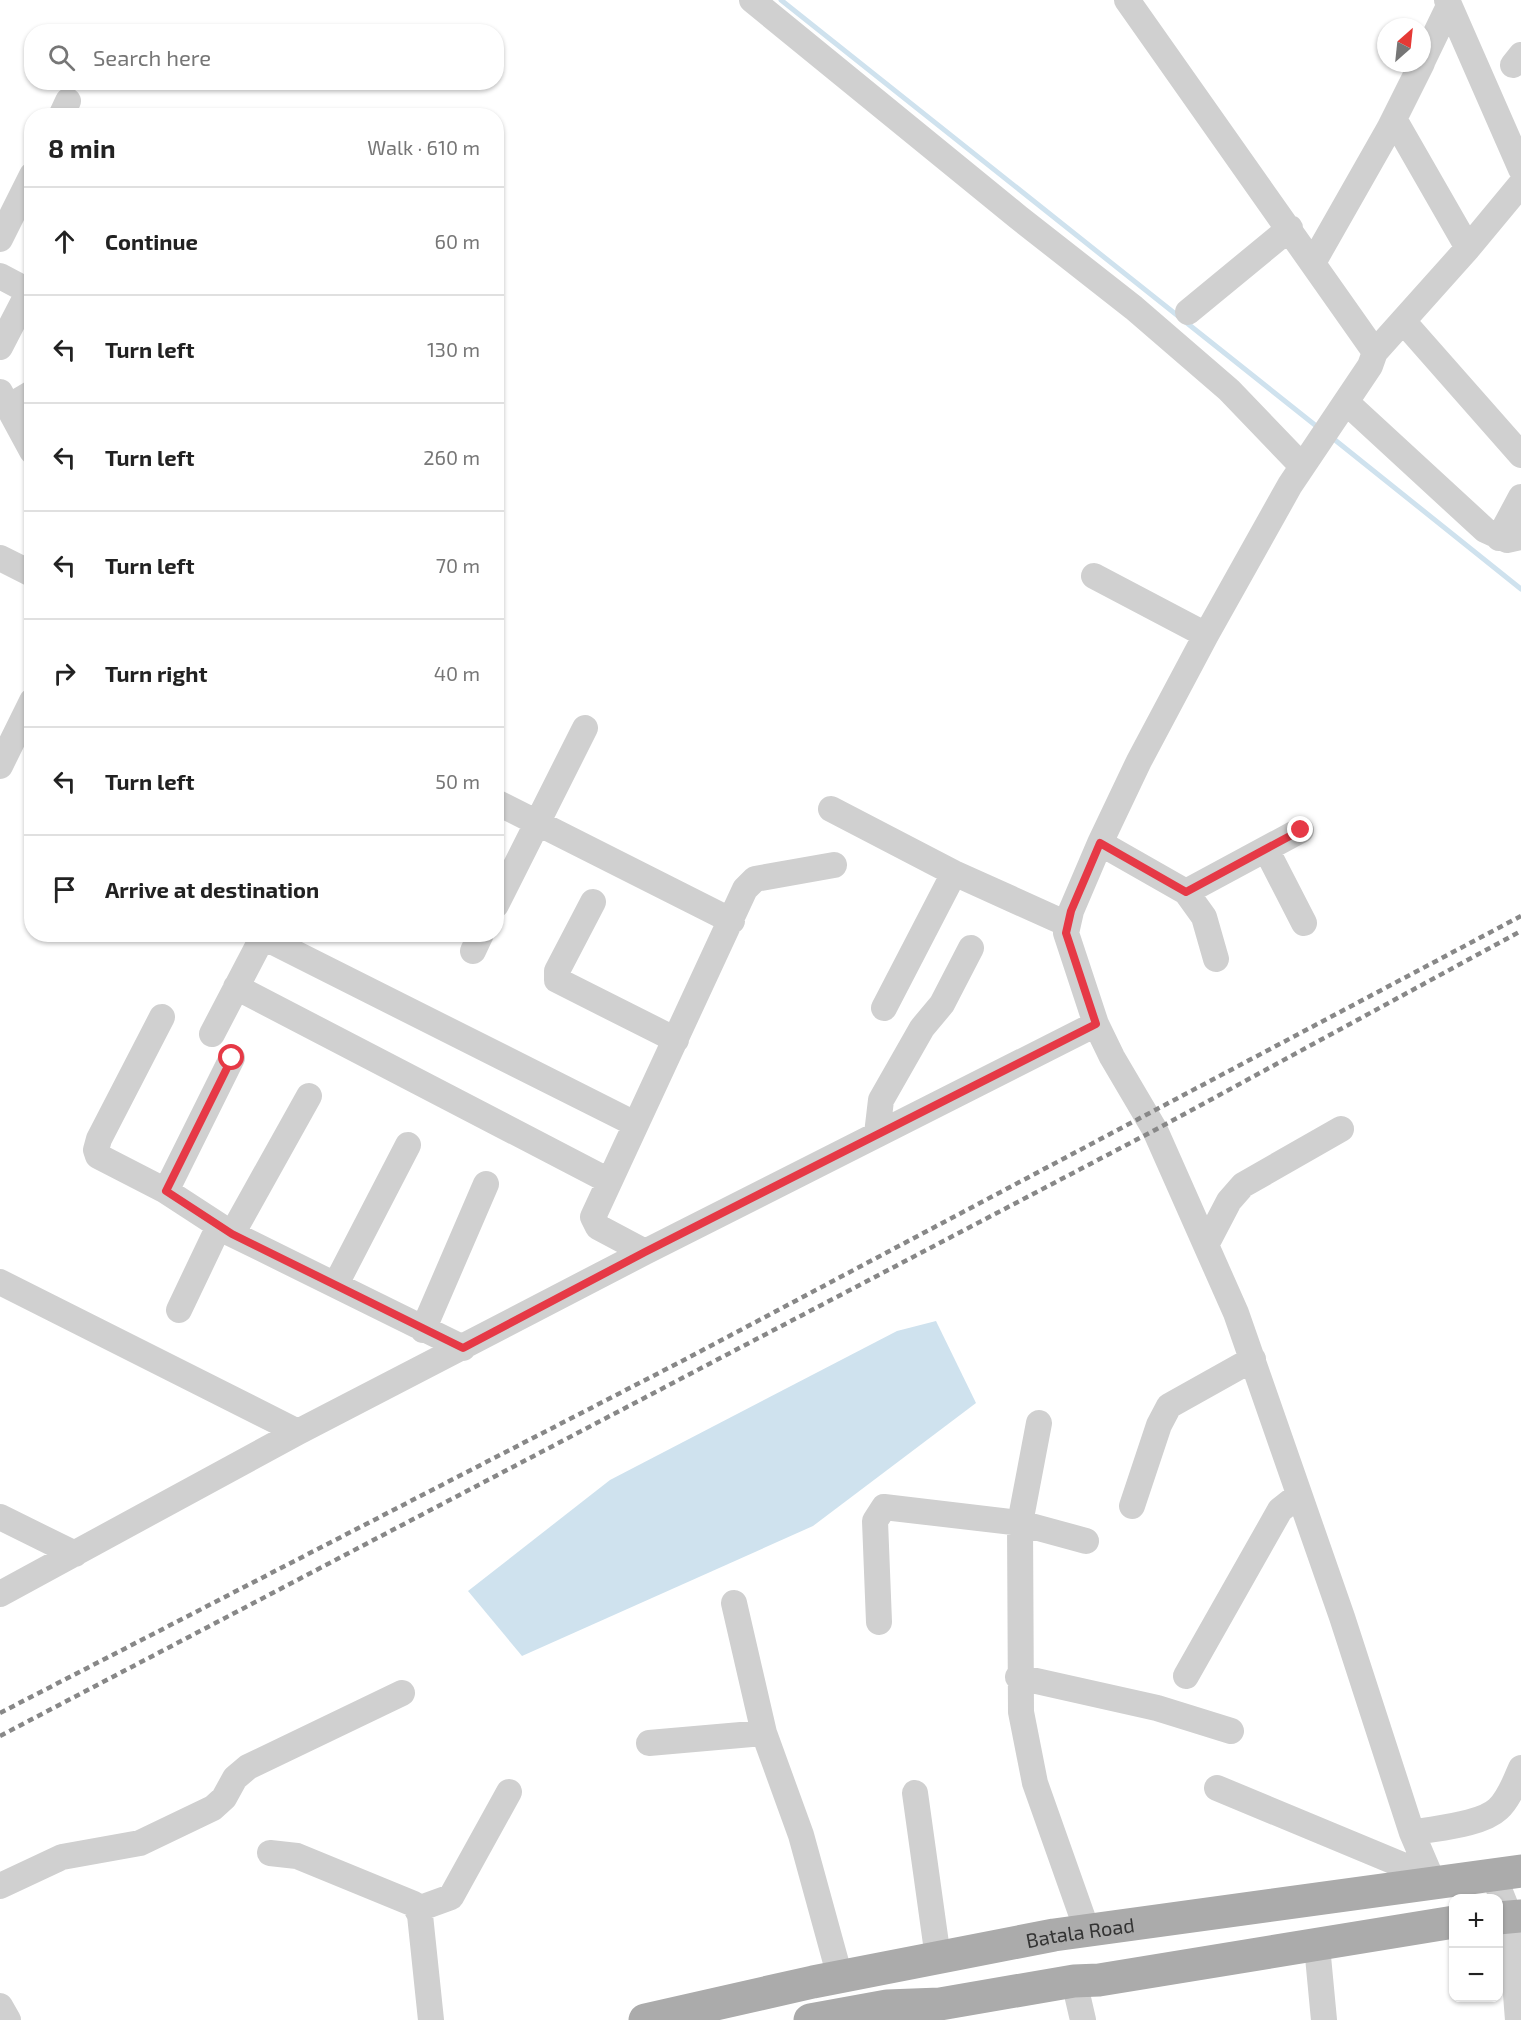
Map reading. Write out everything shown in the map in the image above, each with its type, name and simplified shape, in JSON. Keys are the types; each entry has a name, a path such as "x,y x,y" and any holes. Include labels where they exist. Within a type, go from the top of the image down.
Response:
{"main road":[{"name":"Batala Road","path":"645,2020 840,1977 1088,1930 1432,1880 1507,1873"},
{"path":"810,2020 882,2013 941,2012 1074,1981 1099,1980 1317,1947 1449,1923"}],"street":[{"path":"752,0 1018,217 1134,308 1229,390 1314,448"},
{"path":"1127,0 1314,261 1375,351"},
{"path":"1431,42 1448,3"},
{"path":"1448,3 1521,169"},
{"path":"1314,261 1394,119 1417,72"},
{"path":"1394,119 1468,248"},
{"path":"1432,1880 1412,1833 1253,1359 1155,1130 1112,1057 1096,1024 1068,941 1067,924 1100,843 1139,761 1206,635 1314,448 1370,366 1375,351 1468,248 1521,184"},
{"path":"0,238 23,216"},
{"path":"1188,312 1290,228"},
{"path":"0,276 24,289"},
{"path":"0,347 24,303"},
{"path":"1403,321 1521,455"},
{"path":"14,397 24,427"},
{"path":"1346,402 1470,518 1510,537 1521,497"},
{"path":"0,558 24,570"},
{"path":"1094,576 1206,635"},
{"path":"3,751 24,715"},
{"path":"504,891 585,728"},
{"path":"504,806 732,921"},
{"path":"831,809 954,873 1067,924"},
{"path":"1186,892 1301,830"},
{"path":"1100,843 1186,892 1204,917 1216,959"},
{"path":"1266,849 1304,923"},
{"path":"645,1252 594,1222 592,1217 745,889 755,879 834,865"},
{"path":"884,1008 954,873"},
{"path":"593,902 557,971 557,980 675,1040"},
{"path":"212,1034 261,942"},
{"path":"275,942 635,1124"},
{"path":"878,1134 878,1111 884,1094 922,1028 942,1004 971,948"},
{"path":"236,987 609,1181"},
{"path":"162,1017 96,1150 98,1156 166,1191 226,1230 463,1348"},
{"path":"0,1594 298,1432 645,1252 1096,1024"},
{"path":"166,1191 232,1058"},
{"path":"179,1310 309,1096"},
{"path":"1206,1245 1229,1202 1243,1185 1341,1130"},
{"path":"336,1284 408,1145"},
{"path":"423,1330 486,1184"},
{"path":"0,1282 298,1432"},
{"path":"1131,1506 1158,1425 1169,1406 1253,1359"},
{"path":"1039,1423 1020,1523 1018,1677 1026,1744 1035,1783 1088,1930"},
{"path":"1186,1676 1280,1510 1299,1495"},
{"path":"879,1622 875,1521 877,1513 884,1507 1020,1523 1086,1541"},
{"path":"0,1517 75,1554"},
{"path":"734,1603 764,1733 801,1835 840,1977"},
{"path":"1018,1677 1157,1708 1231,1731"},
{"path":"0,1886 62,1857 140,1843 213,1808 224,1798 235,1778 248,1767 402,1693"},
{"path":"649,1743 764,1733"},
{"path":"1412,1833 1483,1818 1497,1810 1506,1800 1521,1768"},
{"path":"1217,1788 1432,1880"},
{"path":"418,1909 451,1898 509,1792"},
{"path":"915,1793 938,1958"},
{"path":"270,1853 287,1854 315,1863 408,1901 418,1909 431,2020"},
{"path":"1507,1873 1518,2020"},
{"path":"1317,1947 1324,2020"},
{"path":"1074,1981 1083,2020"},
{"path":"0,2006 8,2020"}],"water":[{"path":"936,1321 976,1403 813,1526 522,1656 468,1591 610,1480 897,1331"}],"waterway":[{"path":"781,0 1320,429"},
{"path":"1330,436 1521,589"}],"railway":[{"path":"0,1713 684,1360 1521,916"},
{"path":"0,1736 1155,1130 1521,931"}],"route":[{"path":"232,1058 166,1191 232,1234 463,1348 645,1252 1096,1024 1066,933 1079,889 1100,843 1164,877 1186,892 1301,830"}]}
